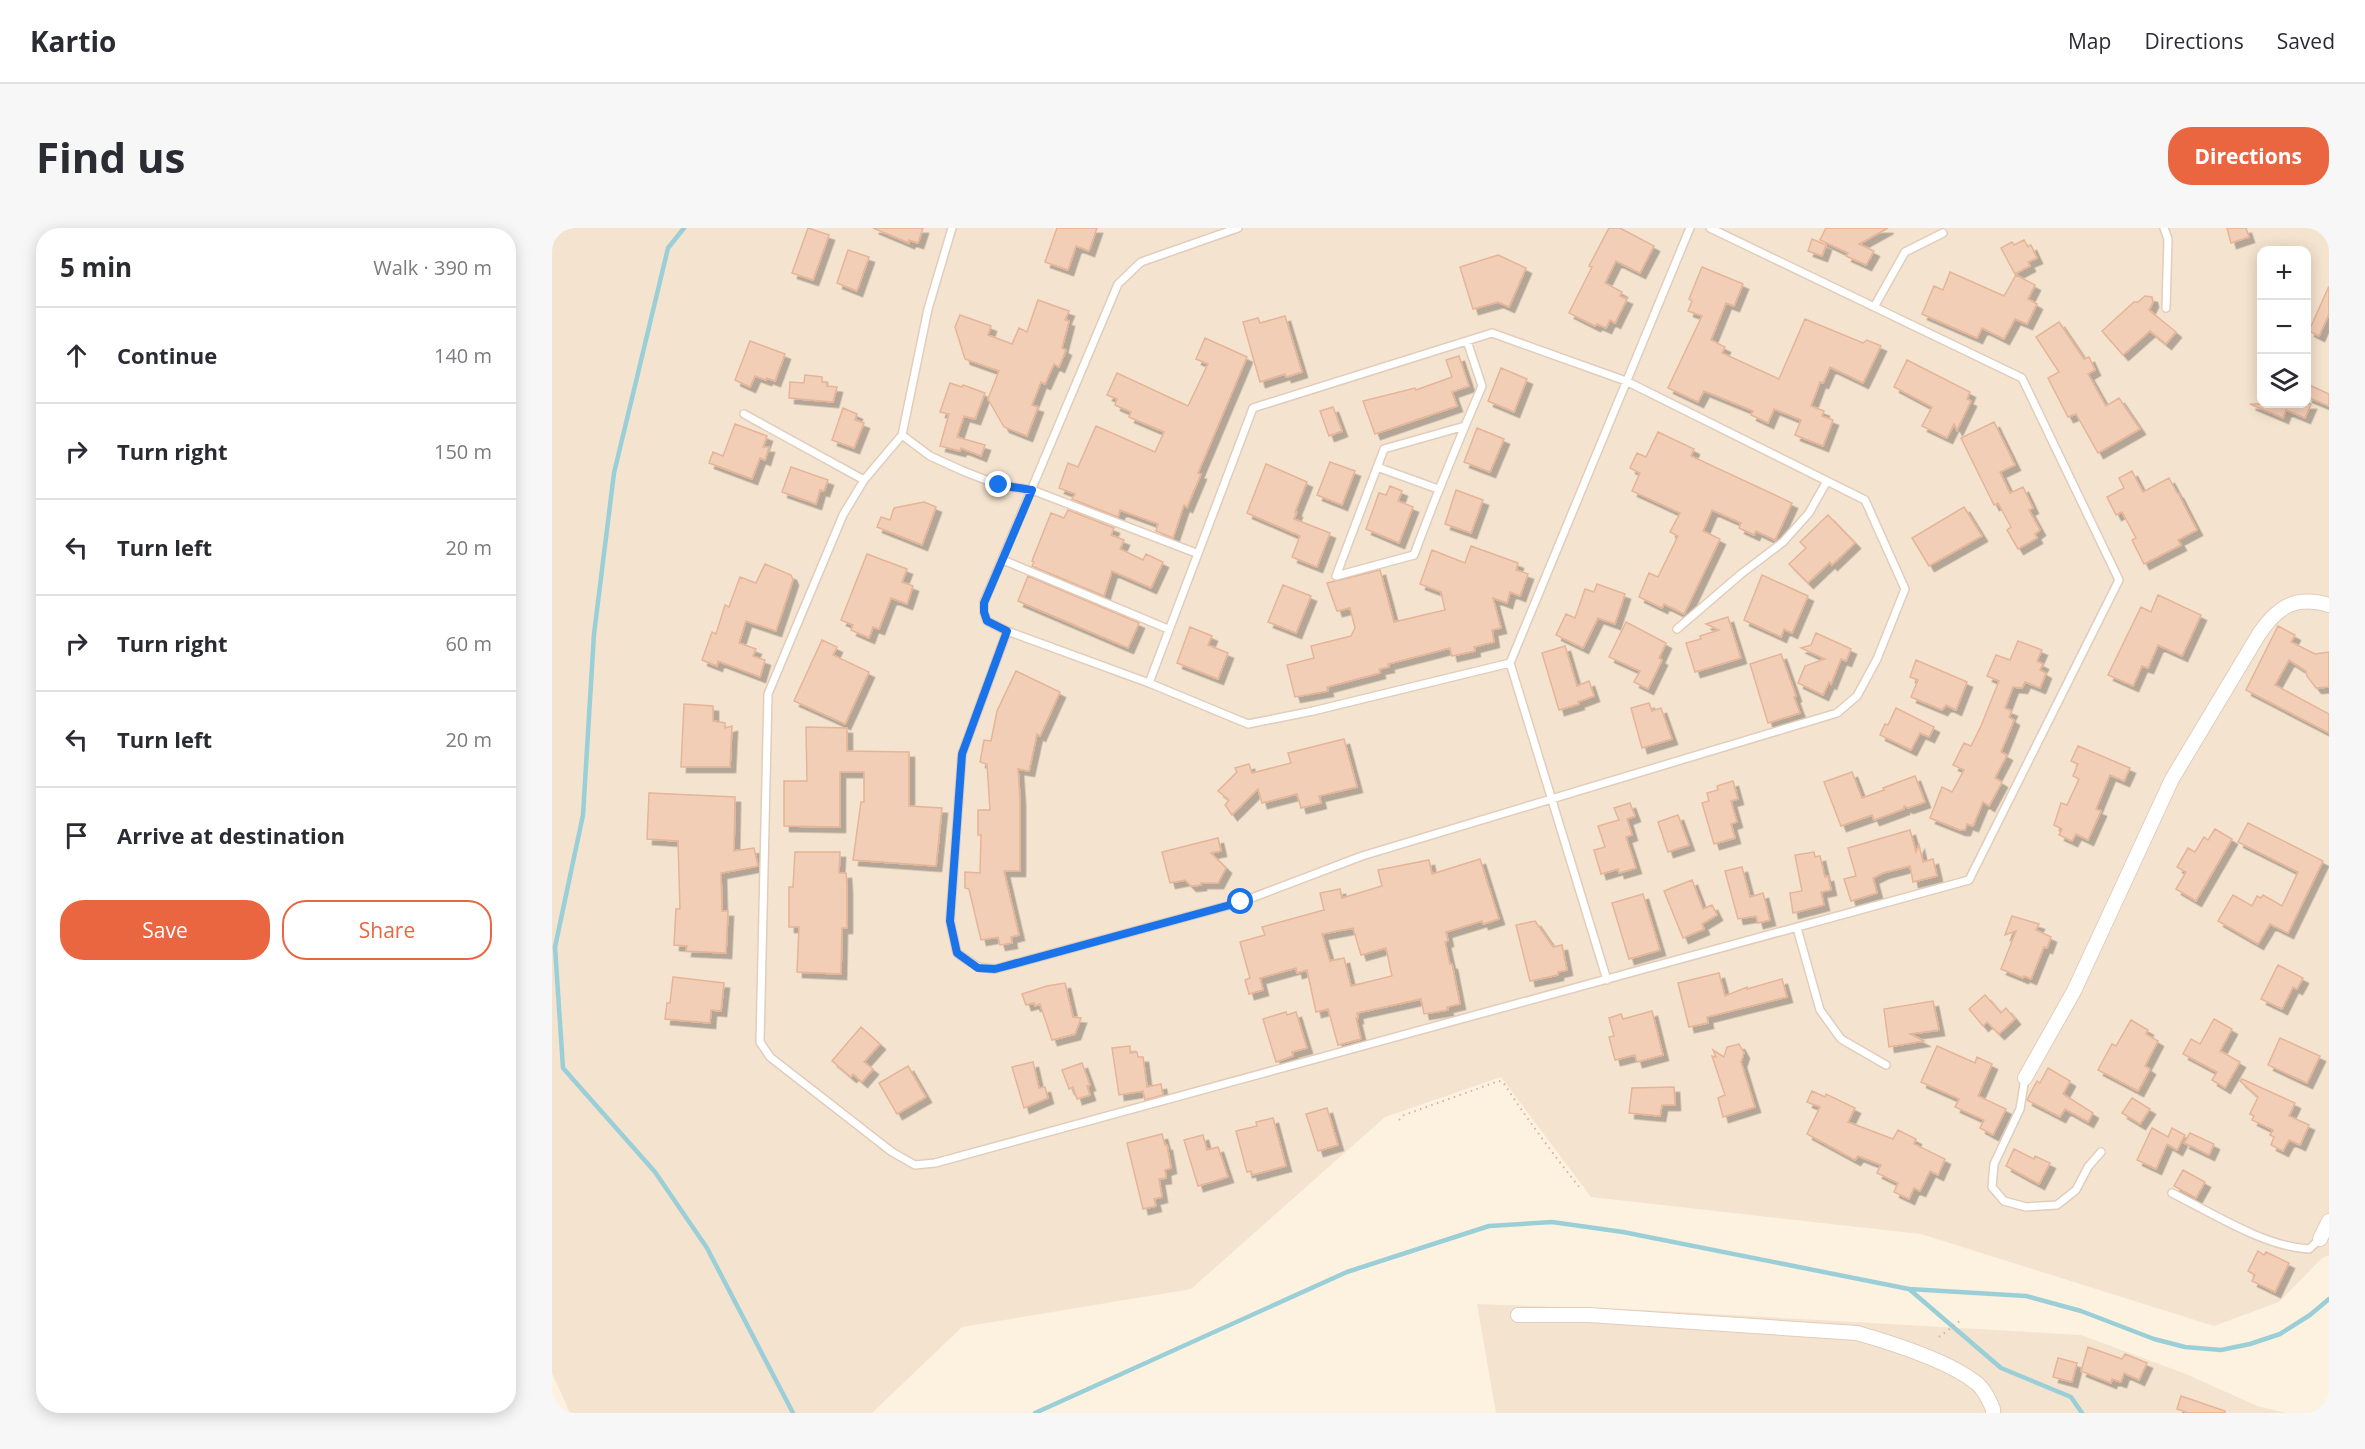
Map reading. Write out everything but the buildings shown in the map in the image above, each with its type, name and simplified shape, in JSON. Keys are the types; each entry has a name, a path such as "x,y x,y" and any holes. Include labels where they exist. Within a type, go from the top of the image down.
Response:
{"street":[{"path":"2025,1078 2074,991 2172,779 2259,634 2273,615 2292,604 2312,601 2329,605"},
{"path":"2320,1239 2329,1221"},
{"path":"1518,1315 1589,1315 1857,1333 1882,1340 1943,1364 1977,1382 1990,1403 1993,1413"}],"lane":[{"path":"952,228 928,309 902,435 864,480 843,515 768,694 760,1042 770,1057 892,1152 915,1165 935,1163 1969,880 2119,580 2022,378 1710,228"},
{"path":"1238,228 1141,262 1118,284 984,603 987,621 1007,631 1149,682 1248,724 1313,711 1510,663"},
{"path":"1607,980 1510,663 1690,228"},
{"path":"2164,228 2168,239 2166,308"},
{"path":"1874,307 1905,252 1943,233"},
{"path":"1007,631 962,754 950,921 957,953 978,968 995,969 1241,902 1362,856 1837,713 1857,696 1877,659 1905,589 1865,500 1626,381 1492,333 1253,408 1196,553 1149,682"},
{"path":"1465,426 1384,449 1336,576 1414,555 1438,489 1465,426 1482,386 1467,340"},
{"path":"744,414 864,480"},
{"path":"902,435 930,456 963,471 999,485 1032,490 1196,553"},
{"path":"1377,467 1438,489"},
{"path":"1677,629 1741,574 1783,542 1809,513 1827,481"},
{"path":"1003,560 1168,629"},
{"path":"1797,928 1820,1010 1841,1039 1886,1065"},
{"path":"2025,1078 2020,1109 1994,1164 1992,1188 2004,1200 2026,1207 2057,1204 2076,1190 2088,1167 2101,1152"},
{"path":"2172,1193 2266,1240 2292,1248 2309,1249 2320,1239"}],"path":[{"path":"1399,1120 1404,1115 1499,1081 1503,1082 1527,1120 1539,1131 1580,1188"},
{"path":"1939,1337 1960,1321"}],"shaded area":[{"path":"552,228 2329,228 2329,1255 2322,1258 2279,1302 2214,1326 1921,1234 1591,1197 1501,1077 1385,1117 1191,1289 962,1327 872,1413 570,1413 552,1373"},
{"path":"1477,1304 1643,1310 2081,1335 2186,1374 2257,1406 2286,1413 1496,1413"}],"waterway":[{"path":"684,228 668,248 614,473 594,634 583,815 555,947 563,1068 655,1172 707,1248 793,1413"},
{"path":"1035,1413 1347,1272 1489,1226 1552,1222 1623,1232 1909,1289 2026,1296 2081,1311 2154,1339 2185,1347 2221,1350 2250,1344 2280,1334 2310,1315 2329,1299"},
{"path":"1909,1289 2001,1368 2071,1397 2082,1413"}],"route":[{"path":"999,485 1032,490 984,603 987,621 1007,631 962,754 950,921 957,953 978,968 995,969 1241,902"}]}
